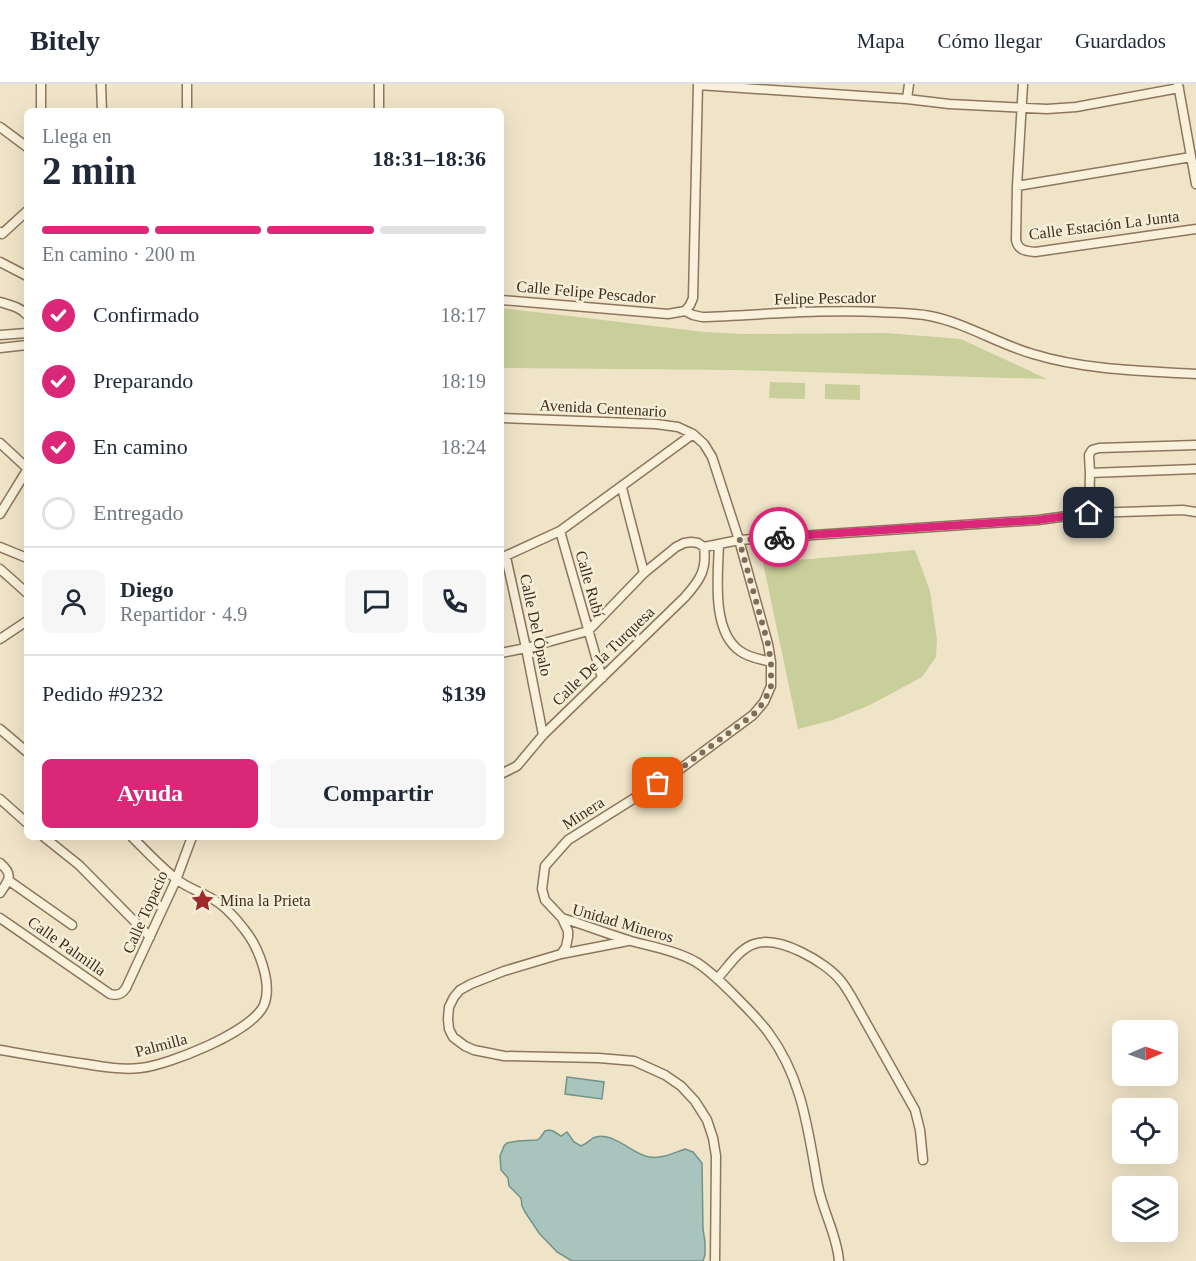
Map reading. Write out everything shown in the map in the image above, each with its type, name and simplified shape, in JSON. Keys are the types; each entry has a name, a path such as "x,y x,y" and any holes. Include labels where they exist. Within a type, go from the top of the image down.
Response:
{"street":[{"path":"41,84 41,108"},
{"path":"101,84 102,108"},
{"path":"187,84 187,108"},
{"path":"379,108 380,84"},
{"path":"907,99 909,84"},
{"path":"1023,84 1017,186 1191,157"},
{"path":"685,311 693,298 698,85 1047,109 1076,107 1178,86 1196,183"},
{"path":"0,127 24,145"},
{"name":"Calle Estación La Junta","path":"1017,186 1016,240 1020,249 1026,251 1035,252 1196,229"},
{"path":"1,233 24,214"},
{"path":"0,262 24,275"},
{"name":"Calle Felipe Pescador","path":"504,300 668,314 685,311"},
{"path":"0,302 24,311"},
{"name":"Felipe Pescador","path":"685,311 702,317 847,310 932,316 1033,354 1068,362 1126,370 1196,374"},
{"path":"0,335 24,333"},
{"path":"13,334 14,347"},
{"path":"0,348 24,345"},
{"name":"Avenida Centenario","path":"504,418 656,424 678,427 693,434"},
{"path":"504,558 560,531 693,434 704,444 712,457 739,540 771,662 748,656 739,651 726,635 721,621 718,597 719,544"},
{"path":"0,443 24,466"},
{"path":"1089,513 1089,455 1092,450 1196,445"},
{"path":"1090,473 1196,469"},
{"path":"0,514 24,474"},
{"path":"622,488 644,573"},
{"path":"504,652 588,632 644,573 684,543 698,543 704,547 739,540 1038,520 1089,513 1183,510 1196,512"},
{"name":"Calle Rubí","path":"560,531 602,678"},
{"path":"0,547 24,557"},
{"name":"Calle De la Turquesa","path":"504,772 517,766 543,735 693,588 704,568 706,559 704,547"},
{"name":"Calle Del Ópalo","path":"504,558 526,648 543,735"},
{"path":"0,569 24,590"},
{"path":"0,639 24,623"},
{"name":"Minera","path":"562,918 546,900 542,889 545,866 568,840 676,772 753,715 764,702 771,686 771,662"},
{"path":"0,729 24,749"},
{"path":"0,799 24,819"},
{"path":"48,840 79,865 150,937"},
{"path":"135,840 176,880"},
{"name":"Calle Topacio","path":"119,995 124,993 150,937 176,880 191,840"},
{"path":"0,893 8,880 8,873 3,866"},
{"path":"8,880 72,925"},
{"name":"Palmilla","path":"0,1050 114,1068 142,1068 183,1057 210,1046 249,1022 259,1013 267,990 266,977 254,943 232,915 212,898 176,880"},
{"name":"Calle Palmilla","path":"0,918 110,994 119,995"},
{"name":"Unidad Mineros","path":"562,918 684,956 717,979 756,1017 780,1050 805,1112 819,1192 839,1261"},
{"name":"Unidad Mineros","path":"561,954 566,947 568,937 568,931 562,918"},
{"path":"629,940 561,954 504,971 471,984 453,997 449,1007 449,1029 453,1037 465,1046 487,1054 634,1061 665,1075 681,1086 695,1101 713,1138 716,1156 715,1261"},
{"path":"717,979 745,949 763,942 789,947 820,962 831,971 851,996 915,1110 923,1160"}],"green space":[{"path":"504,308 704,332 886,333 961,339 1047,379 736,370 504,368"},
{"path":"770,382 805,383 805,399 769,398"},
{"path":"825,384 860,385 860,400 825,399"},
{"path":"915,550 930,591 937,640 936,657 922,677 870,705 833,720 798,729 763,563"}],"water":[{"path":"567,1077 604,1082 602,1099 565,1094"},
{"path":"549,1130 561,1136 567,1132 574,1142 581,1146 593,1138 607,1137 649,1157 663,1156 685,1149 693,1152 702,1163 705,1242 703,1261 572,1261 557,1252 539,1233 525,1212 521,1198 509,1186 508,1178 501,1170 500,1156 507,1143 537,1140"}],"way so far":[{"path":"658,783 753,715 764,702 771,686 771,662 739,540 779,537"}],"place":[{"name":"Mina la Prieta","path":"202,900"}],"route":[{"path":"779,537 1038,520 1089,513"}]}
